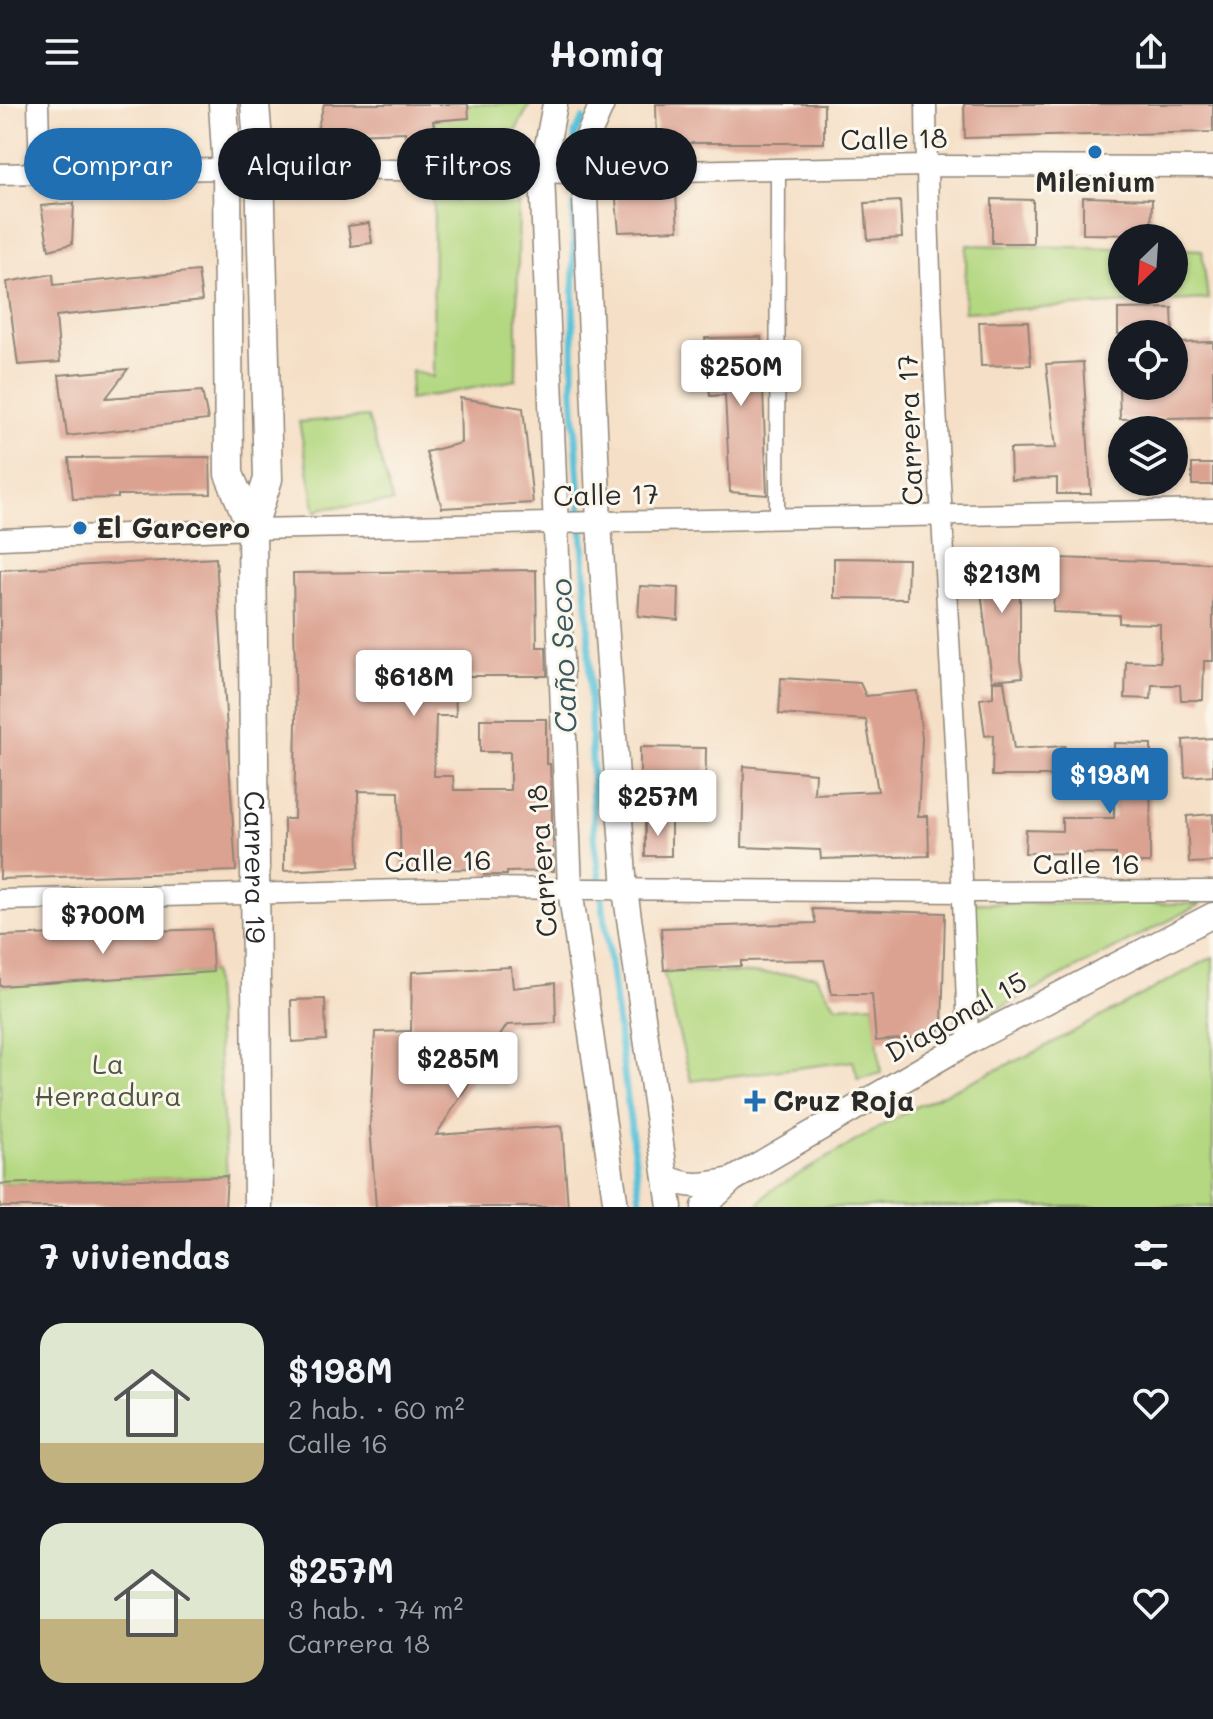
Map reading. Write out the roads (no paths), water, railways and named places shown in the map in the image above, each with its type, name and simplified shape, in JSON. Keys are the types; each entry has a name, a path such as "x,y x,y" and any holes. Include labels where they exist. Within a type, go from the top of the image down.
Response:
{"main road":[{"name":"Carrera 19","path":"223,104 224,128"},
{"name":"Carrera 19","path":"255,104 257,128"},
{"name":"Carrera 19","path":"227,200 229,474 252,529"},
{"name":"Carrera 19","path":"258,1207 252,529 268,479 261,200"}],"street":[{"path":"38,104 39,128"},
{"name":"Carrera 18","path":"555,104 545,172 574,889 616,1207"},
{"path":"592,128 602,104"},
{"name":"Carrera 17","path":"926,104 942,516 964,892 968,1042"},
{"name":"Calle 18","path":"697,171 927,166 1213,167"},
{"path":"777,519 778,169"},
{"name":"Calle 18","path":"381,170 556,172"},
{"name":"Calle 18","path":"0,174 24,173"},
{"path":"582,200 614,889 670,1207"},
{"name":"Calle 17","path":"0,539 252,529 1213,510"},
{"name":"Calle 16","path":"0,900 483,888 1213,891"},
{"name":"Diagonal 15","path":"732,1180 968,1042 1213,915"},
{"path":"666,1177 681,1185 695,1187 732,1180"},
{"path":"704,1207 732,1180"},
{"path":"719,1207 732,1180"}],"waterway":[{"name":"Caño Seco","path":"578,128 583,119"},
{"name":"Caño Seco","path":"574,205 573,392 588,619 594,836 641,1207"}],"place":[{"name":"Milenium","path":"1095,152"},
{"name":"El Garcero","path":"80,528"},
{"name":"Cruz Roja","path":"755,1101"}],"park label":[{"name":"La Herradura","path":"108,1080"}]}
